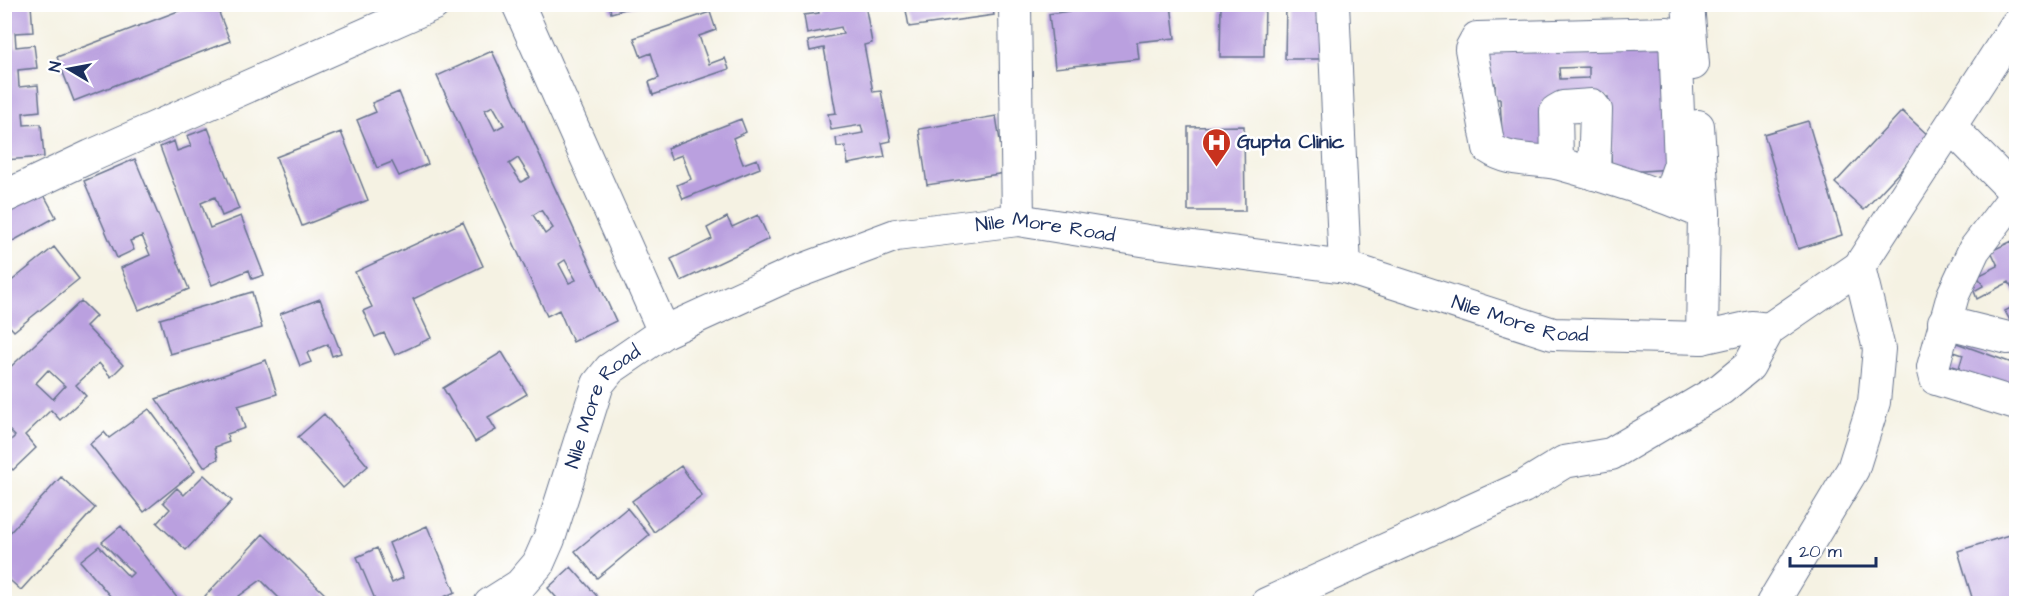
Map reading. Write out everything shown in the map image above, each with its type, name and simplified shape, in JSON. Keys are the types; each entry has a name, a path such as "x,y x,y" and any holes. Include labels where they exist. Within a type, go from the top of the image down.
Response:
{"street":[{"path":"4,197 434,4"},
{"path":"518,4 664,332"},
{"path":"1015,4 1018,219"},
{"path":"1333,4 1346,267"},
{"path":"1688,4 1704,213 1702,338"},
{"path":"1266,603 1523,487 1564,462 1611,454 1721,389 1749,366 1769,329 1859,267 2016,25"},
{"path":"1668,198 1680,164 1675,38 1668,33 1477,38 1472,49 1489,148 1503,157 1557,164 1594,174 1668,198 1704,213"},
{"path":"1557,164 1556,111 1563,106 1592,105 1596,110 1594,174"},
{"path":"1951,127 2016,194 1974,250 1953,295 1933,367 1936,379 2016,404"},
{"name":"Nile More Road","path":"490,603 520,585 538,564 549,539 598,384 610,369 664,332 789,275 896,235 1018,219 1148,241 1346,267 1552,334 1702,338 1751,327 1769,329"},
{"path":"1772,603 1853,469 1874,402 1878,349 1859,267"},
{"path":"1944,322 2008,338"}],"building":[{"path":"609,4 640,4 640,5 611,13"},
{"path":"817,4 865,4 872,43 864,45 873,92 881,91 891,141 882,143 885,157 848,164 845,146 837,147 836,138 863,133 861,125 831,130 828,114 836,113 824,48 810,51 808,41 843,34 841,27 807,34 804,15 819,13"},
{"path":"918,4 992,4 994,15 909,27 906,10 919,8"},
{"path":"1115,4 1171,4 1175,38 1137,42 1139,59 1055,68 1049,14"},
{"path":"1221,4 1265,4 1264,57 1220,57"},
{"path":"1286,4 1322,4 1322,59 1285,59"},
{"path":"4,5 31,5 33,32 15,33 16,47 34,45 37,68 18,70 19,87 38,85 40,111 23,113 24,125 41,124 44,157 4,160"},
{"path":"194,5 216,5 230,41 74,101 57,57"},
{"path":"710,12 716,30 699,36 709,64 725,58 729,69 653,95 649,82 659,78 651,53 641,57 634,38"},
{"path":"1668,38 1672,169 1612,173 1608,97 1550,100 1552,147 1503,149 1500,99 1495,99 1495,83 1485,83 1484,48","holes":["1589,67 1589,78 1560,79 1559,68"]},
{"path":"492,51 616,321 573,342 559,310 547,316 437,76","holes":["493,106 504,125 495,130 485,110","518,158 530,177 521,182 509,164","541,210 553,228 545,234 533,215","565,260 576,280 569,283 559,264"]},
{"path":"399,92 428,164 399,176 392,162 377,168 357,120 376,112 372,103"},
{"path":"1902,111 1931,138 1864,210 1835,183"},
{"path":"996,116 1005,173 927,185 919,129"},
{"path":"741,119 746,132 733,138 743,164 757,159 760,168 683,199 677,185 691,179 682,155 671,159 667,148"},
{"path":"1808,121 1842,235 1798,249 1764,134"},
{"path":"1244,126 1245,211 1188,211 1188,127"},
{"path":"208,128 239,209 222,216 215,197 201,203 210,228 241,216 264,275 252,279 249,270 212,285 160,147 174,141 177,151 191,146 187,136"},
{"path":"341,132 368,200 302,226 276,157"},
{"path":"135,159 189,289 139,310 121,268 150,255 142,236 130,241 134,250 117,258 84,181"},
{"path":"38,184 56,217 4,246 4,203"},
{"path":"758,215 769,239 681,281 671,259 712,239 707,228 727,217 732,227"},
{"path":"463,222 483,266 413,299 431,338 395,355 384,333 375,337 363,311 372,307 355,272"},
{"path":"2012,241 2016,250 2016,296 2009,282 1977,299 1974,291 1983,286 1978,276 1998,266 1991,251"},
{"path":"54,247 79,279 14,331 4,320 4,287"},
{"path":"252,292 262,328 170,354 160,319"},
{"path":"320,299 341,353 332,356 328,344 307,353 311,362 300,366 280,314"},
{"path":"81,301 96,316 86,326 123,365 111,377 99,363 76,385 86,396 60,420 51,410 25,435 36,448 13,470 4,461 4,447 15,436 4,425 4,373","holes":["48,370 65,386 53,399 36,383"]},
{"path":"2016,305 2016,325 2013,326 2005,311"},
{"path":"1951,341 2012,363 2016,350 2016,396 1941,370 1943,363 1959,368 1963,355 1948,350"},
{"path":"502,352 527,394 488,417 496,430 475,442 443,388"},
{"path":"266,360 277,394 238,406 245,428 227,434 229,442 215,447 218,459 204,467 156,399"},
{"path":"149,409 195,471 144,512 90,444 104,432 109,438"},
{"path":"324,414 368,466 343,488 298,437"},
{"path":"681,466 702,496 654,532 632,501"},
{"path":"204,475 232,501 186,550 157,523 170,509 163,502 177,488 184,495"},
{"path":"61,477 95,508 21,590 4,575 4,539"},
{"path":"627,508 649,535 597,578 575,551"},
{"path":"121,526 182,604 156,604 151,599 146,604 117,604 80,561 99,546 129,577 133,573 102,542"},
{"path":"427,526 455,592 429,604 377,604 357,557 377,548 392,583 403,578 389,543"},
{"path":"2015,533 2016,604 1974,604 1958,551"},
{"path":"263,534 329,598 324,604 285,604 261,580 228,604 211,604 205,596"},
{"path":"571,567 604,604 562,604 548,588"}],"place":[{"name":"Gupta Clinic","path":"1216,168"}]}
